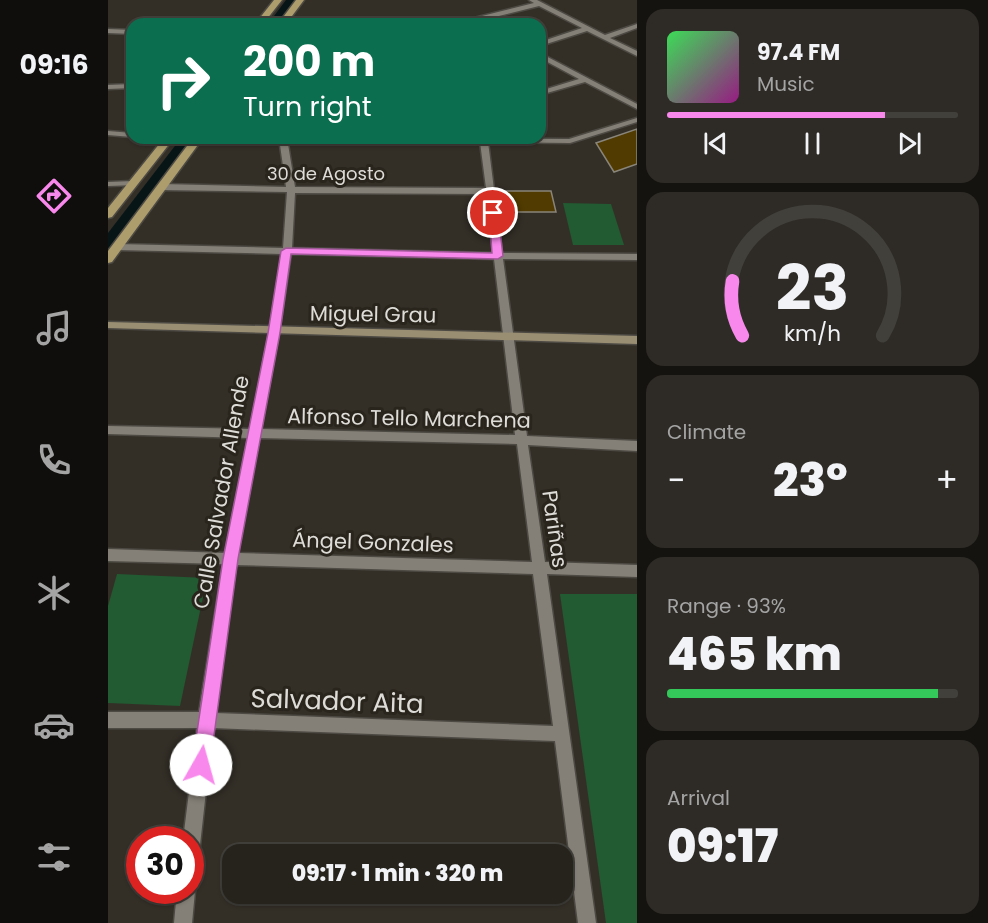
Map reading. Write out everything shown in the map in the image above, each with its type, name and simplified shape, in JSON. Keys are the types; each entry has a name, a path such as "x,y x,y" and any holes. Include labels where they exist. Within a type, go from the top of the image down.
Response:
{"main road":[{"path":"264,18 278,0"},
{"path":"287,18 300,0"},
{"path":"108,215 161,144"},
{"path":"108,259 194,144"}],"street":[{"path":"480,18 535,2 637,54"},
{"path":"603,38 637,26"},
{"path":"546,42 585,29"},
{"path":"108,31 126,32"},
{"path":"546,58 637,107"},
{"path":"546,91 585,80"},
{"path":"108,87 126,86"},
{"path":"546,141 570,141 637,120"},
{"path":"108,133 126,134"},
{"name":"Calle Salvador Allende","path":"193,826 206,720 230,559 274,333 286,251 291,190 284,144"},
{"name":"Pariñas","path":"484,144 507,335 541,568 587,923"},
{"path":"108,184 134,183"},
{"name":"30 de Agosto","path":"162,187 490,191"},
{"path":"117,247 637,257"},
{"name":"Miguel Grau","path":"108,326 274,333 507,335 637,340"},
{"name":"Alfonso Tello Marchena","path":"108,430 522,440 637,446"},
{"name":"Ángel Gonzales","path":"108,555 637,571"},
{"name":"Salvador Aita","path":"108,720 206,720 563,734"},
{"path":"183,923 185,904"}],"green space":[{"path":"563,203 611,204 624,245 573,245"},
{"path":"117,574 207,578 180,706 108,703 108,606"},
{"path":"560,594 637,594 637,923 606,923"}],"building":[{"path":"637,129 637,164 614,172 596,143"},
{"path":"498,191 551,191 556,212 501,212"}],"waterway":[{"path":"278,18 292,0"},
{"path":"108,245 184,144"}],"route":[{"path":"201,765 230,559 274,333 286,251 498,256 493,213"}]}
